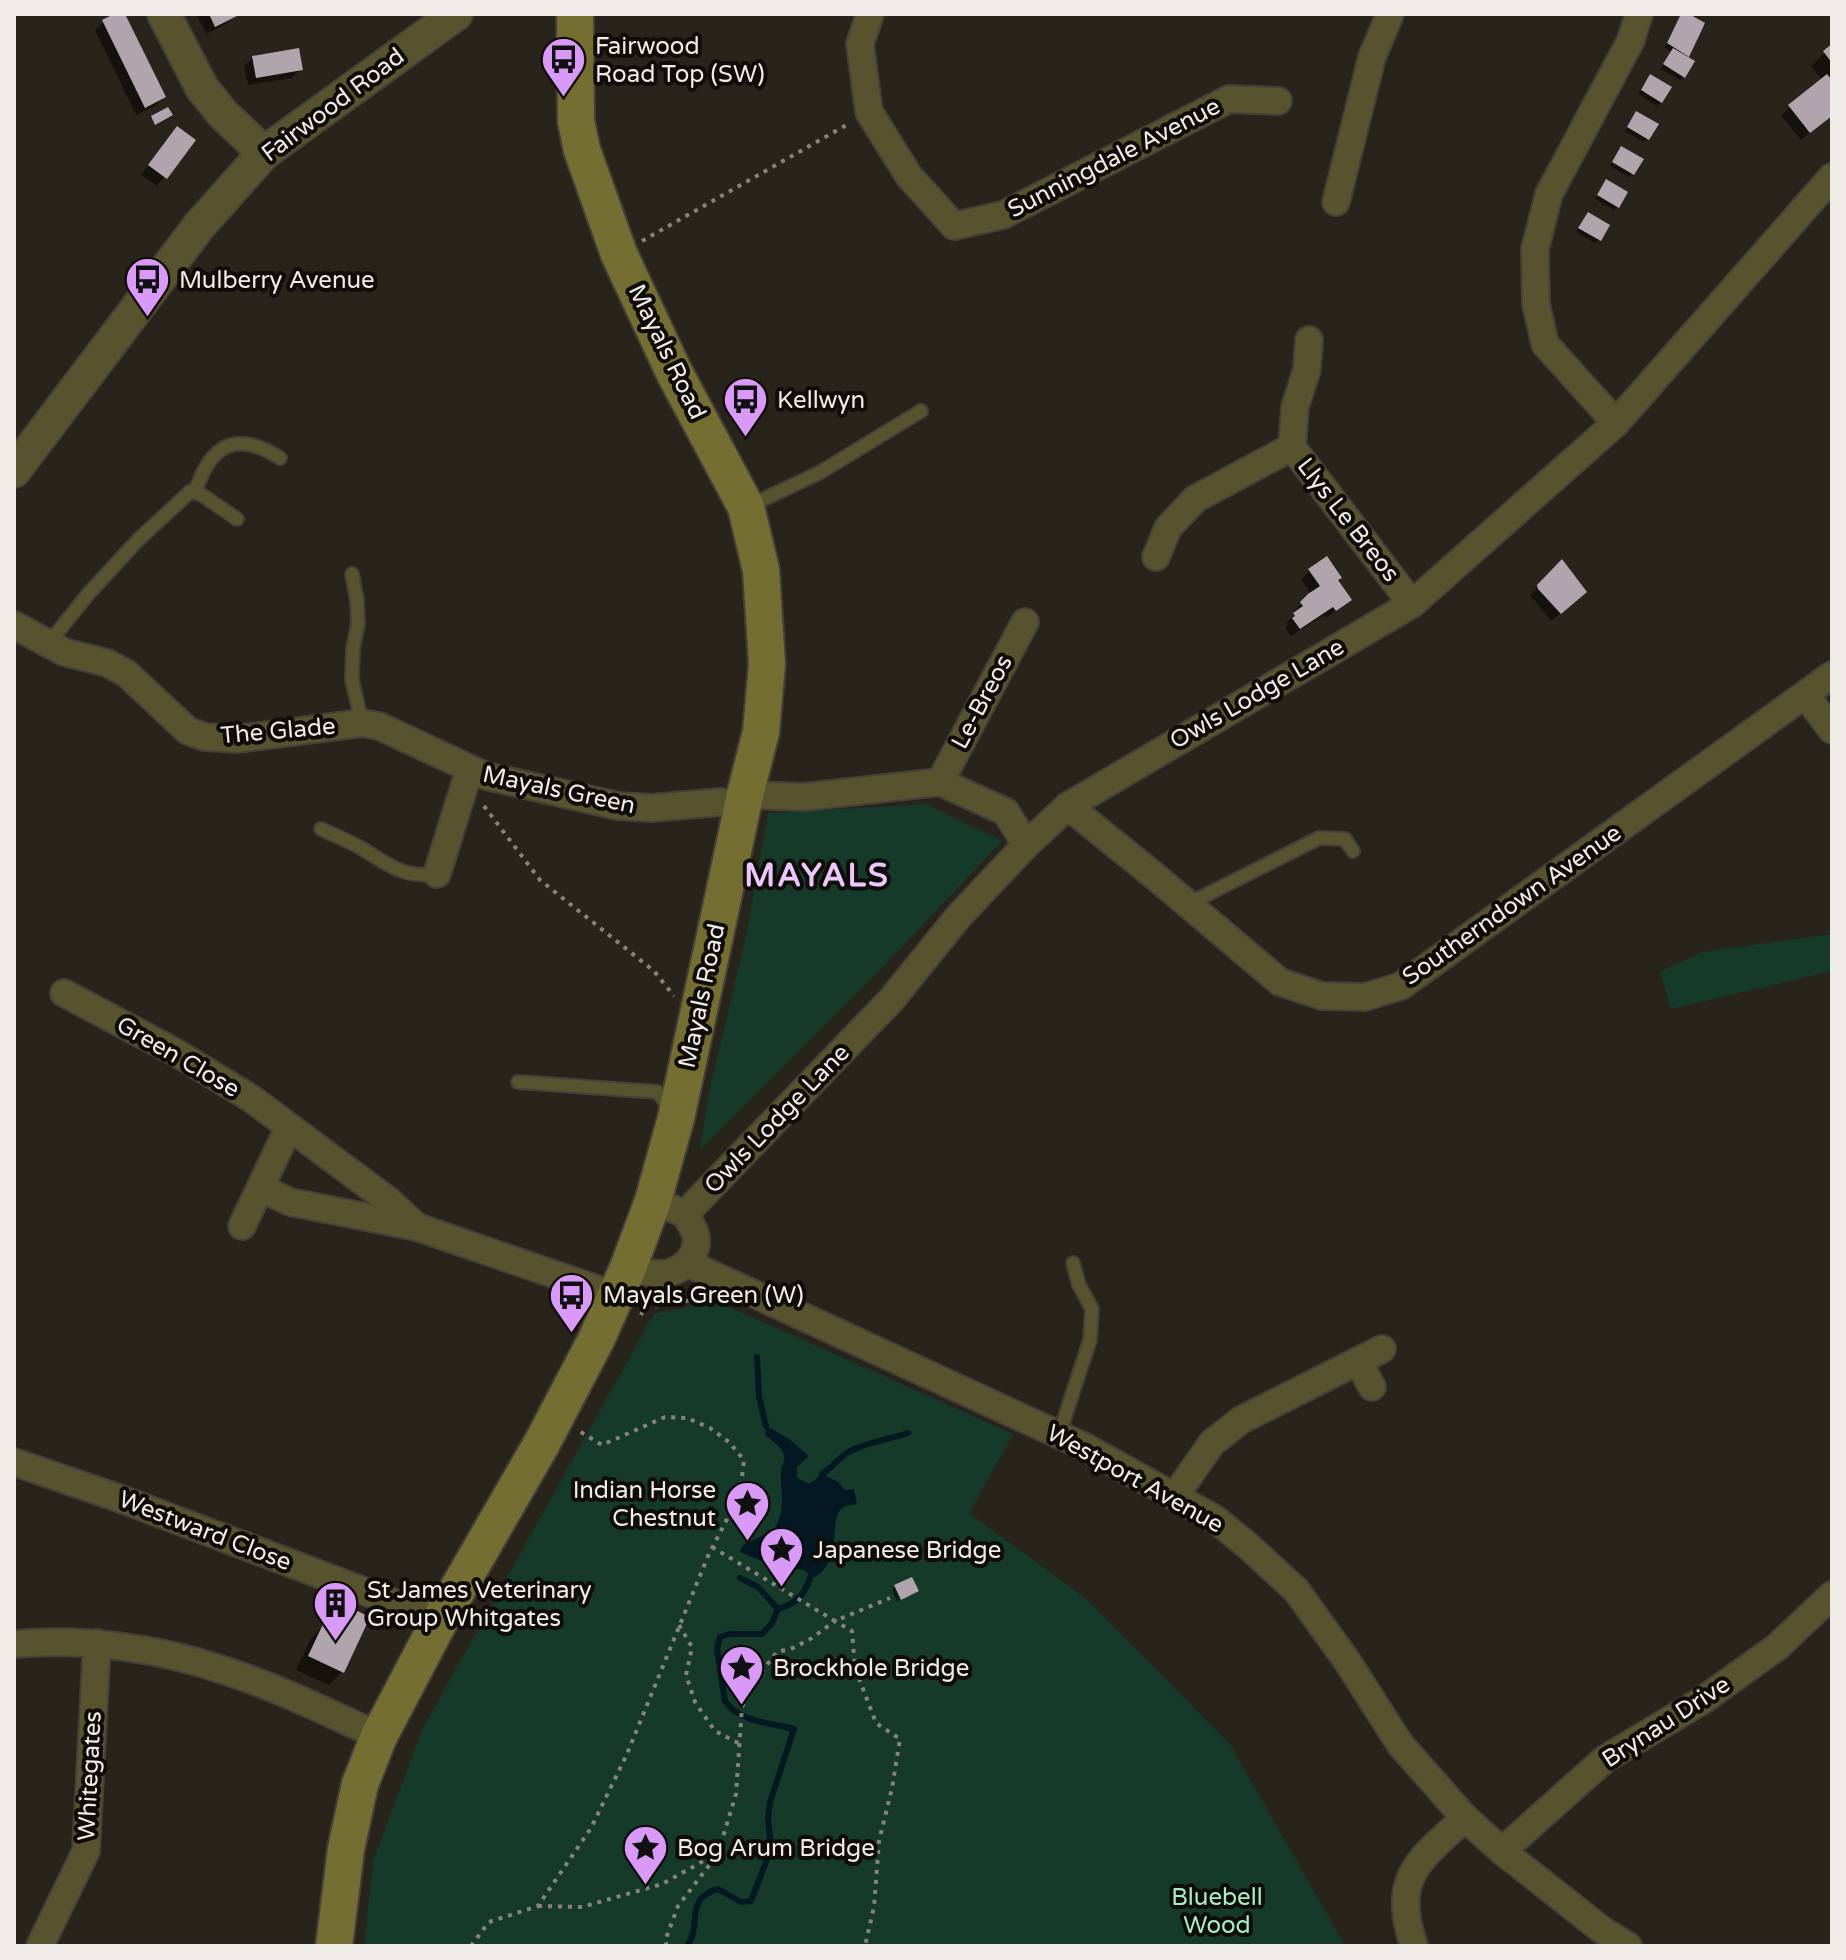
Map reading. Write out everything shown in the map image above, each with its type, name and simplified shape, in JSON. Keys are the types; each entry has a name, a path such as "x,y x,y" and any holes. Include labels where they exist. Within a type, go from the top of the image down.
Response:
{"main road":[{"name":"Mayals Road","path":"334,1946 346,1849 360,1784 379,1736 440,1620 630,1290 669,1207 676,1118 761,732 767,664 761,570 746,507 674,372 619,254 582,150 576,121 575,14"}],"street":[{"path":"164,14 202,88 223,114 264,153"},
{"name":"Fairwood Road","path":"14,471 199,226 264,153 456,14"},
{"name":"Sunningdale Avenue","path":"870,14 860,44 869,112 909,176 954,226 1003,215 1229,99 1278,101"},
{"path":"1336,202 1372,57 1390,14"},
{"path":"1616,423 1545,344 1536,304 1535,249 1549,194 1631,40 1639,14"},
{"name":"Owls Lodge Lane","path":"669,1207 892,999 959,916 1068,806 1412,604 1616,423 1832,177"},
{"name":"Llys Le Breos","path":"1309,340 1307,369 1295,407 1292,447 1412,604"},
{"path":"1156,557 1168,528 1195,499 1292,447"},
{"name":"Le-Breos","path":"940,782 1025,622"},
{"name":"The Glade","path":"14,625 64,652 107,663 126,673 188,731 205,737 237,739 362,723 379,726 478,774"},
{"name":"Southerndown Avenue","path":"1068,806 1280,982 1322,996 1365,997 1401,986 1832,675"},
{"path":"1806,696 1832,730"},
{"path":"437,874 478,774"},
{"name":"Mayals Green","path":"478,774 618,806 652,808 804,797 940,782"},
{"path":"940,782 1006,812 1026,845"},
{"name":"Green Close","path":"64,993 175,1052 252,1099 389,1201 417,1227"},
{"path":"242,1226 289,1127"},
{"name":"Green Close","path":"261,1188 290,1202 417,1227 630,1290 659,1274 676,1272 687,1263"},
{"path":"669,1207 696,1237 687,1263"},
{"name":"Westport Avenue","path":"687,1263 1059,1435 1175,1496 1226,1528 1296,1590 1347,1661 1400,1744 1465,1818 1602,1930 1628,1946"},
{"path":"1175,1496 1212,1443 1241,1420 1382,1349"},
{"path":"1358,1361 1372,1387"},
{"name":"Westward Close","path":"14,1462 124,1500 440,1620"},
{"name":"Brynau Drive","path":"1502,1851 1605,1759 1703,1700 1777,1647 1832,1595"},
{"path":"14,1644 97,1643 170,1656 227,1671 379,1736"},
{"name":"Whitegates","path":"40,1946 86,1851 97,1643"},
{"path":"1414,1946 1408,1929 1405,1901 1409,1879 1419,1860 1465,1818"}],"lane":[{"path":"746,507 819,473 921,411"},
{"path":"195,493 206,464 226,446 249,442 262,446 280,458"},
{"path":"48,644 89,593 139,539 191,491 237,519"},
{"path":"352,574 358,624 353,648 352,680 362,723"},
{"path":"321,829 403,873 418,876 437,874"},
{"path":"1188,904 1319,838 1345,839 1353,851"},
{"path":"518,1082 658,1092 676,1118"},
{"path":"1059,1435 1090,1340 1092,1309 1079,1285 1073,1263"}],"path":[{"path":"619,254 869,112"},
{"path":"478,774 478,798 540,880 654,971 678,1002 682,987"},
{"path":"630,1290 718,1296 724,1299 731,1283"},
{"path":"538,1906 591,1828 627,1754 712,1547 740,1494 744,1460 729,1442 710,1428 687,1418 665,1417 602,1445 570,1426"},
{"path":"712,1547 852,1631 855,1668 876,1723 900,1739 879,1841 874,1907 865,1946"},
{"path":"667,1946 665,1941 678,1906 718,1853 732,1812 742,1707 755,1680 777,1652 793,1648 835,1621 890,1598"},
{"path":"679,1625 692,1647 686,1675 695,1702 715,1731 740,1744"},
{"path":"471,1946 489,1922 538,1906 582,1907 662,1884 718,1853"}],"green space":[{"path":"927,804 1002,841 880,970 700,1150 709,1092 746,936 768,813"},
{"path":"1832,934 1832,971 1671,1009 1660,972 1702,952"},
{"name":"Bluebell Wood","path":"716,1301 1013,1434 969,1513 1084,1597 1229,1743 1345,1946 364,1946 373,1861 423,1728 654,1314"}],"water":[{"path":"766,1426 788,1438 809,1456 797,1467 797,1478 810,1484 822,1474 837,1481 845,1490 854,1489 857,1504 844,1507 839,1512 829,1560 815,1577 801,1569 781,1569 740,1552 743,1545 774,1530 780,1514 784,1456 782,1450 765,1435"}],"building":[{"path":"114,14 125,14 166,97 145,108 102,20"},
{"path":"209,14 235,14 237,16 215,27"},
{"path":"1681,14 1689,14 1705,23 1689,57 1667,43"},
{"path":"1832,44 1832,63 1823,51"},
{"path":"299,48 303,70 256,78 252,56"},
{"path":"1673,48 1695,61 1685,78 1663,64"},
{"path":"1650,74 1672,87 1662,103 1641,90"},
{"path":"1827,74 1832,80 1832,116 1810,133 1788,105"},
{"path":"168,107 173,115 155,125 151,116"},
{"path":"1636,111 1659,124 1649,140 1627,127"},
{"path":"177,126 196,140 167,179 148,165"},
{"path":"1621,146 1644,159 1634,175 1612,162"},
{"path":"1606,179 1628,192 1619,208 1597,195"},
{"path":"1588,212 1610,225 1601,241 1578,228"},
{"path":"1327,556 1352,600 1336,611 1333,607 1300,629 1292,618 1295,616 1293,613 1303,606 1300,602 1308,594 1320,586 1308,569"},
{"path":"1562,559 1587,592 1561,614 1537,585"},
{"path":"912,1577 919,1591 901,1600 894,1585"},
{"name":"St James Veterinary Group Whitgates","path":"349,1607 370,1617 344,1673 308,1656 324,1622 339,1629"}],"waterway":[{"path":"757,1357 759,1397 766,1426"},
{"path":"822,1474 852,1450 908,1433"},
{"path":"740,1578 758,1587 778,1609 800,1597 811,1575"},
{"path":"687,1946 701,1899 718,1889 741,1902 751,1901 771,1849 770,1802 794,1729 756,1721 731,1708 725,1701 717,1649 720,1637 762,1634 772,1623 778,1609"}],"place":[{"name":"Fairwood Road Top (SW)","path":"564,99"},
{"name":"Mulberry Avenue","path":"148,319"},
{"name":"Kellwyn","path":"746,439"},
{"name":"Mayals Green (W)","path":"572,1334"},
{"name":"Indian Horse Chestnut","path":"747,1543"},
{"name":"Japanese Bridge","path":"782,1589"},
{"name":"St James Veterinary Group Whitgates","path":"336,1643"},
{"name":"Brockhole Bridge","path":"742,1707"},
{"name":"Bog Arum Bridge","path":"646,1887"}],"district":[{"name":"MAYALS","path":"817,876"}]}
